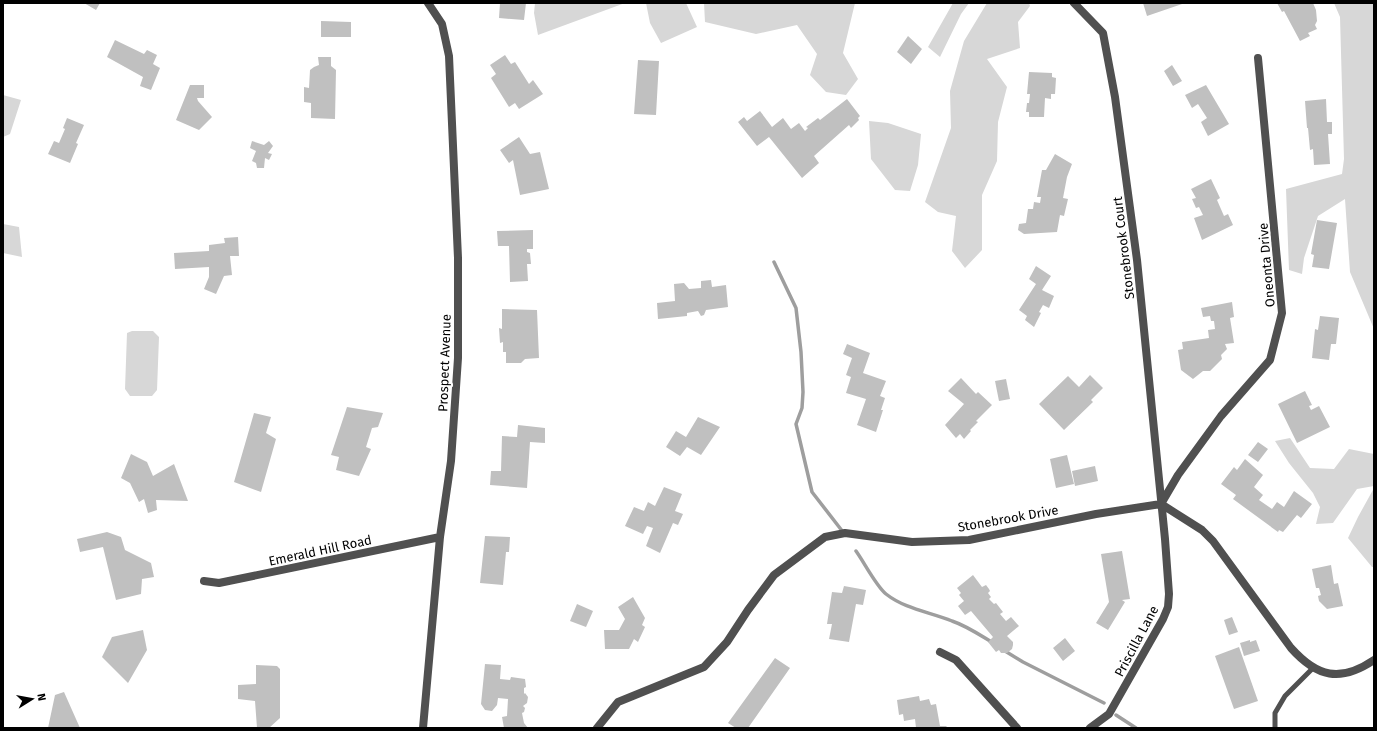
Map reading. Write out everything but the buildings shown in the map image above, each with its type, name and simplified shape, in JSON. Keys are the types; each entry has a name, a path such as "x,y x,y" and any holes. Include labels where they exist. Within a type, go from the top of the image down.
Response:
{"street":[{"name":"Prospect Avenue","path":"423,728 440,537 451,461 458,358 458,258 448,56 442,24 428,3"},
{"name":"Stonebrook Court","path":"1074,3 1103,33 1115,97 1137,260 1162,504"},
{"name":"Oneonta Drive","path":"1162,504 1178,475 1221,416 1270,360 1282,313 1258,58"},
{"path":"1162,504 1202,530 1213,541 1291,648 1300,658 1314,667 1332,675 1352,672 1374,660"},
{"name":"Stonebrook Drive","path":"597,728 618,702 704,667 727,642 748,610 774,576 825,537 845,533 912,542 969,540 1096,514 1162,504"},
{"name":"Priscilla Lane","path":"1090,728 1109,714 1163,619 1168,607 1169,594 1162,504"},
{"name":"Emerald Hill Road","path":"204,581 219,583 440,537"},
{"path":"940,652 956,660 1017,728"}],"lane":[{"path":"1275,728 1275,713 1285,696 1314,667"}],"shaded area":[{"path":"535,3 625,3 538,35 534,13"},
{"path":"646,3 686,3 697,27 661,43 650,23"},
{"path":"704,3 855,3 843,53 858,79 846,95 826,92 810,75 817,54 797,25 756,34 705,22"},
{"path":"953,3 969,3 961,14 940,57 928,47"},
{"path":"987,3 1029,3 1030,6 1018,22 1020,48 987,59 1007,87 998,122 997,161 982,195 982,250 965,268 952,251 956,216 938,212 925,202 951,128 950,91 964,41"},
{"path":"1334,3 1374,3 1374,329 1350,272 1345,199 1318,216 1304,258 1302,274 1289,270 1286,189 1342,174 1344,159 1340,17"},
{"path":"3,95 21,100 10,134 3,137"},
{"path":"869,121 888,123 921,134 918,165 910,191 895,190 871,159"},
{"path":"3,224 19,227 22,257 3,253"},
{"path":"132,331 153,331 159,337 157,390 152,396 130,396 125,389 127,333"},
{"path":"1290,438 1310,468 1334,469 1349,449 1374,454 1374,486 1357,489 1333,523 1316,524 1320,507 1313,493 1289,463 1275,441"},
{"path":"1374,488 1374,567 1372,567 1348,538"}],"waterway":[{"path":"774,262 796,308 801,352 803,392 802,408 796,424 812,492 843,532"},
{"path":"856,551 878,585 893,599 909,607 958,623 993,643"},
{"path":"1005,651 1023,662 1104,703"},
{"path":"1116,715 1136,728"}]}
